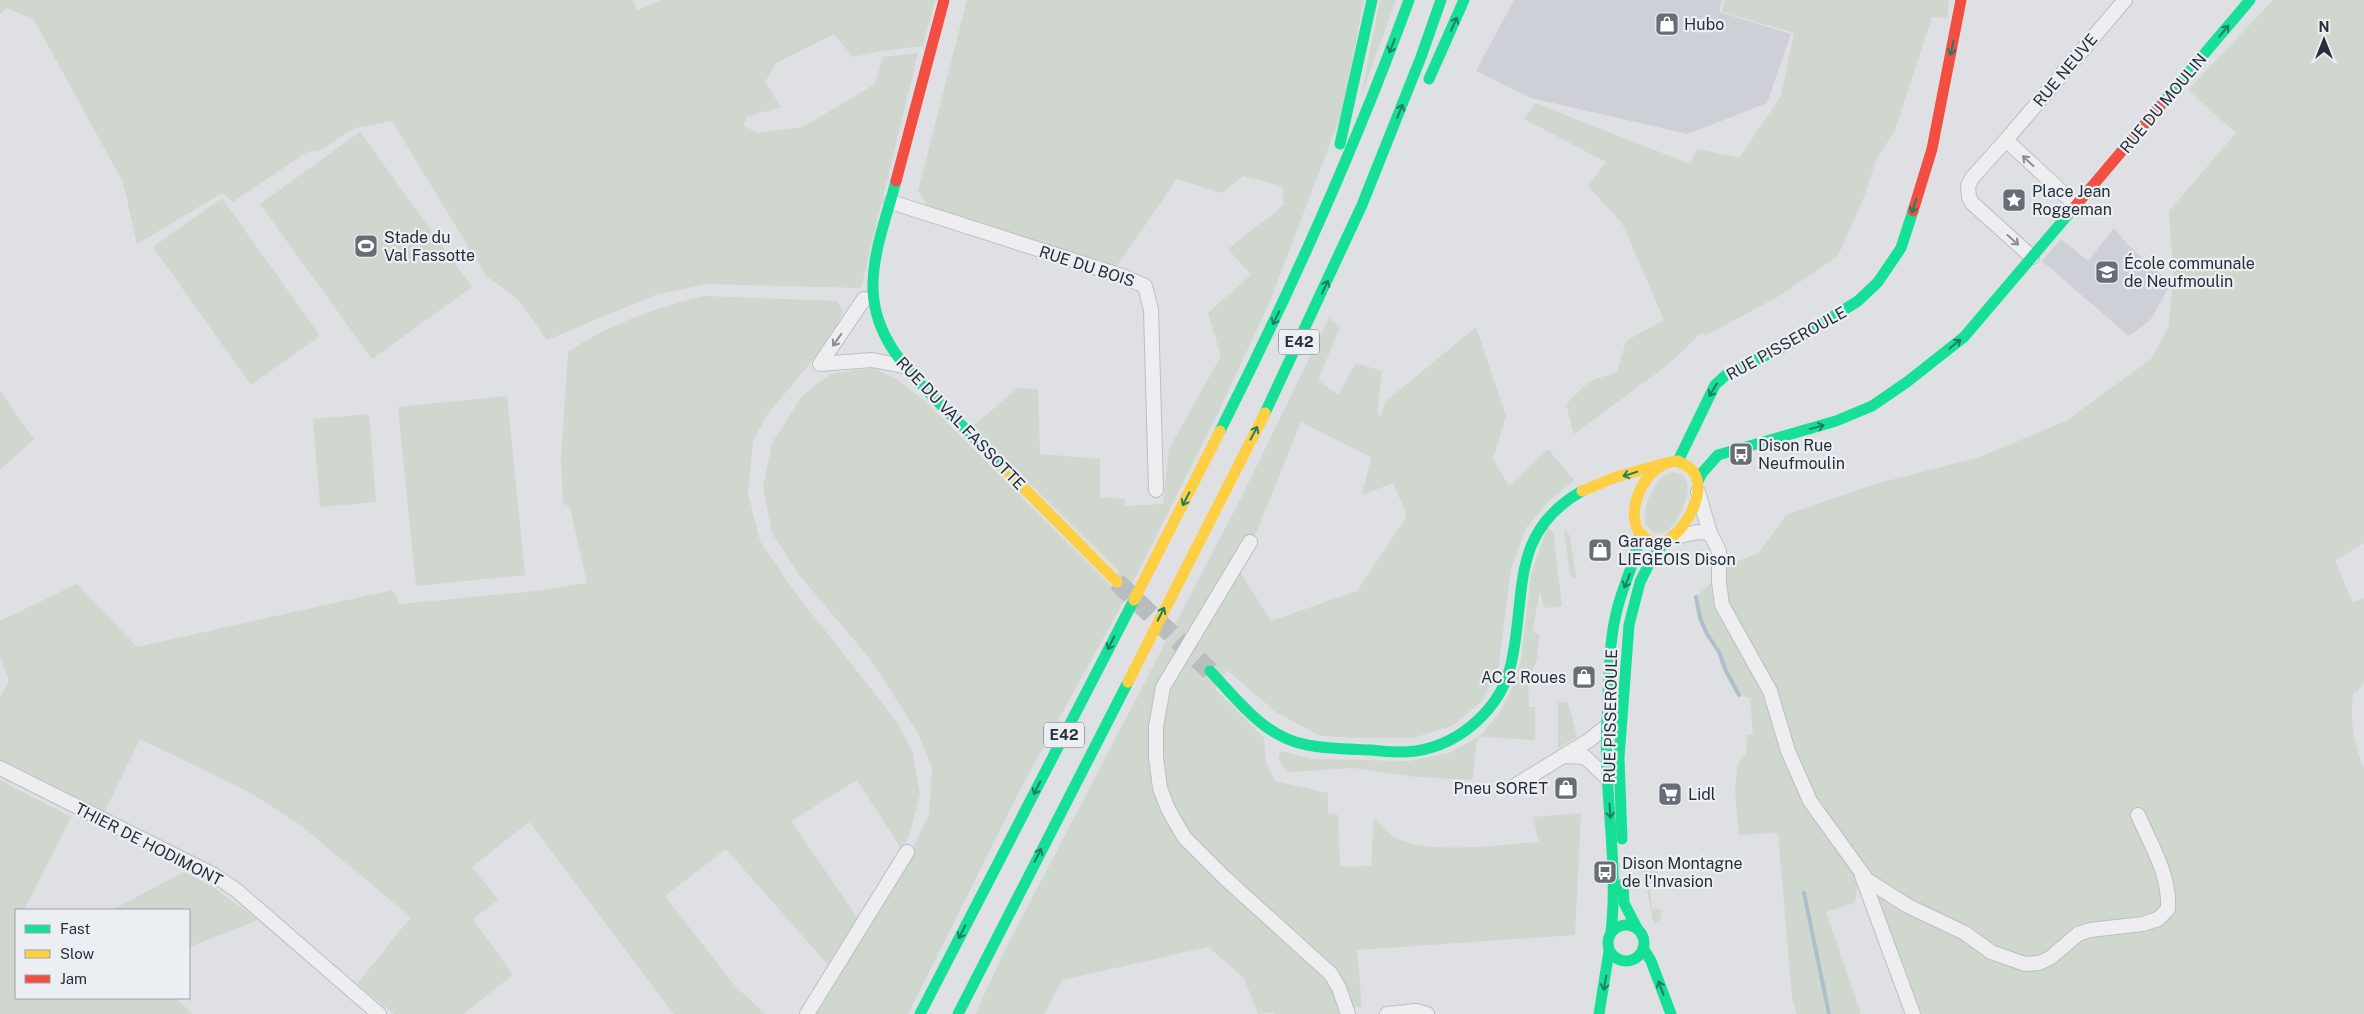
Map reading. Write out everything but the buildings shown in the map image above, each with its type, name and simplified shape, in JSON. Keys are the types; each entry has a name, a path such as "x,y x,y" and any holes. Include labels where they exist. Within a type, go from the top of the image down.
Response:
{"main road":[{"name":"RUE DU VAL FASSOTTE","path":"944,0 890,202 874,277 873,299 886,338 904,366 1117,582"},
{"path":"1318,226 1349,108 1372,0"},
{"name":"E42","path":"920,1014 1208,456 1301,266 1362,126 1408,0"},
{"name":"E42","path":"958,1014 1269,406 1362,205 1421,57 1441,0"},
{"path":"1424,88 1464,0"},
{"name":"RUE PISSEROULE","path":"1678,461 1716,385 1727,374 1789,344 1858,301 1878,282 1900,248 1932,149 1961,0"},
{"name":"RUE DU MOULIN","path":"2076,206 2250,0"},
{"path":"1362,205 1411,113"},
{"path":"2032,257 2076,206"},
{"name":"RUE PISSEROULE","path":"1637,928 1627,909 1624,898 1623,808 1619,762 1630,619 1635,598 1650,562 1662,544 1675,537 1688,517 1702,473 1718,455 1836,421 1872,406 1907,382 1964,337 2032,257"},
{"path":"1210,671 1267,728 1298,743 1321,748 1417,751 1443,743 1464,733 1488,710 1508,676 1524,572 1534,537 1553,510 1570,497 1597,484 1678,461 1691,468 1698,486"},
{"name":"RUE PISSEROULE","path":"1611,932 1614,915 1614,868 1607,778 1607,726 1613,628 1619,600 1637,557 1640,534 1635,519 1636,507 1647,480 1662,464"},
{"path":"1597,484 1622,488 1636,507"},
{"path":"1640,534 1650,542 1662,544"},
{"path":"1599,1014 1609,951 1607,943 1611,932 1622,924 1637,928 1643,936 1644,948 1672,1014"},
{"path":"1609,951 1618,960 1629,961 1636,958 1644,948"},
{"path":"1609,1014 1618,977 1629,961"}],"street":[{"name":"RUE NEUVE","path":"2006,140 2125,0"},
{"path":"2032,257 1972,203 1969,197 1968,186 1972,178 2006,140 2076,206"},
{"name":"RUE DU BOIS","path":"890,202 1122,276 1145,286 1151,310 1156,490"},
{"path":"864,299 820,364 872,360 904,366"},
{"path":"1698,486 1710,533 1719,551 1718,582 1722,605 1770,691 1788,751 1810,801 1867,880 1908,906 1965,933 1991,952 2025,964 2038,963 2050,958 2078,934 2090,930 2144,924 2158,919 2168,909 2169,893 2166,877 2138,815"},
{"path":"1675,537 1698,532 1710,533"},
{"path":"1250,542 1163,688 1156,727 1156,756 1160,788 1168,809 1184,836 1226,880 1331,974 1340,988 1348,1014"},
{"path":"1510,788 1564,756 1607,726"},
{"path":"1564,756 1584,757 1607,778"},
{"name":"THIER DE HODIMONT","path":"0,768 214,875 236,890 379,1014"},
{"path":"807,1014 906,852"},
{"path":"1859,868 1913,1014"},
{"path":"1387,1014 1416,1011 1427,1014"}],"shaded area":[{"path":"0,0 633,0 637,10 661,0 935,0 923,46 880,51 853,57 834,34 776,63 765,82 781,107 746,117 744,126 759,133 803,127 875,84 883,57 918,53 861,288 705,284 655,295 547,340 518,299 486,276 392,121 355,128 320,150 307,152 233,202 222,193 137,244 123,182 34,20 7,8 0,14"},
{"path":"967,0 1364,0 1342,112 1270,301 1218,413 1120,608 1023,784 908,1014 814,1014 910,854 929,815 932,768 919,735 871,660 800,576 772,533 763,486 772,443 802,396 831,374 873,368 898,380 925,401 1111,586 1119,571 972,427 1018,388 1038,389 1040,454 1100,459 1100,497 1125,499 1125,506 1163,504 1169,449 1221,356 1208,313 1251,275 1228,249 1284,205 1282,186 1243,176 1222,193 1177,179 1116,267 929,208 918,191"},
{"path":"1380,0 1396,0 1361,96"},
{"path":"1514,0 1722,0 1719,12 1791,34 1767,103 1688,134 1531,98 1476,71"},
{"path":"1725,0 1949,0 1947,18 1932,17 1895,130 1876,160 1864,197 1838,256 1779,296 1707,335 1701,333 1669,364 1574,434 1566,404 1590,381 1617,372 1626,341 1664,320 1622,223 1588,186 1606,162 1524,119 1535,103 1690,164 1697,149 1739,158 1781,96 1794,33 1722,12"},
{"path":"2273,0 2364,0 2364,543 2335,561 2353,603 2364,598 2364,683 2357,692 2354,692 2352,720 2355,741 2364,768 2364,1014 1913,1014 1859,869 1855,903 1826,912 1861,1014 1797,1014 1792,997 1778,833 1739,835 1735,791 1738,763 1746,754 1747,735 1753,735 1750,698 1739,695 1726,671 1719,652 1707,634 1700,618 1696,597 1730,564 1759,553 1786,515 1875,484 1977,458 2066,421 2151,359 2169,326 2173,272 2169,211 2236,133 2188,90"},
{"name":"Stade du Val Fassotte","path":"360,132 472,287 372,359 260,204"},
{"path":"222,198 320,336 251,385 153,247"},
{"name":"École communale de Neufmoulin","path":"2114,228 2128,245 2171,283 2151,319 2129,336 2042,261 2061,239 2088,261"},
{"path":"703,296 837,301 843,312 832,337 767,415 753,441 748,493 760,541 794,591 897,722 913,753 920,794 910,833 902,850 857,780 791,821 859,920 829,966 726,849 665,896 735,986 765,1014 674,1014 529,822 472,867 498,900 473,919 513,975 463,1014 394,1014 357,984 411,917 299,824 249,792 140,739 104,813 0,759 0,698 9,681 0,655 0,621 77,584 137,647 392,590 400,604 537,591 587,583 570,507 563,503 561,459 568,352 616,325 668,306"},
{"path":"1329,318 1340,327 1318,380 1338,395 1356,363 1382,371 1377,414 1381,417 1385,402 1476,327 1506,416 1493,459 1509,486 1548,449 1574,480 1549,501 1526,528 1511,569 1498,671 1482,701 1452,726 1413,738 1356,738 1321,736 1277,713 1227,670 1215,689 1264,738 1266,763 1275,781 1328,793 1328,813 1338,815 1340,867 1371,866 1374,817 1400,840 1431,847 1449,848 1539,842 1533,817 1581,813 1575,935 1357,950 1362,1007 1354,1007 1337,974 1221,869 1184,830 1170,803 1151,741 1182,844 1315,965 1335,989 1343,1014 1276,1014 1273,1012 1258,1014 1244,978 1208,947 1062,980 1044,1014 975,1014 1006,948 1241,498","holes":["1301,422 1371,457 1362,495 1393,483 1407,516 1357,591 1271,621 1240,572"]},
{"path":"0,391 34,439 0,470"},
{"path":"507,396 525,575 416,586 398,407"},
{"path":"369,414 376,502 320,507 313,419"},
{"path":"1672,472 1681,474 1686,480 1688,489 1683,509 1672,526 1665,532 1654,533 1645,524 1648,501 1659,481"},
{"path":"1547,528 1553,531 1562,606 1544,608 1540,591 1532,632 1539,634 1537,660 1528,679 1529,707 1535,707 1535,740 1479,737 1498,715 1510,693 1521,661 1531,575"},
{"path":"1564,530 1569,534 1577,579 1570,576"},
{"path":"1558,702 1568,702 1577,737 1558,748"},
{"path":"1479,737 1476,745 1473,780 1416,777 1353,768 1288,772 1278,757 1281,751 1312,759 1409,761 1449,753"},
{"path":"0,780 71,817 25,909 15,909 15,999 176,999 193,1014 0,1014"},
{"path":"1658,870 1658,880 1650,882 1652,909 1661,909 1661,919 1654,924 1643,871"},
{"path":"184,872 213,887 258,920 190,947 190,909 114,909"}],"waterway":[{"path":"1696,597 1700,618 1707,634 1719,652 1726,671 1739,695"},
{"path":"1804,893 1829,1014"}],"tunnel":[{"path":"1117,582 1210,671"}],"traffic: fast":[{"path":"1340,144 1372,0"},
{"path":"1220,431 1272,325 1321,218 1367,110 1409,0"},
{"path":"1265,413 1362,205 1421,57 1441,0"},
{"path":"1429,79 1464,0"},
{"path":"2160,106 2250,0"},
{"path":"896,181 877,248 873,276 875,308 880,325 888,341 908,369 1003,467"},
{"path":"1698,481 1702,473 1718,455 1836,421 1872,406 1907,382 1964,337 2072,210"},
{"path":"1678,461 1715,385 1727,374 1789,344 1858,301 1878,282 1901,248 1913,211"},
{"path":"1210,671 1253,716 1265,726 1292,741 1323,747 1399,752 1416,751 1448,741 1477,721 1498,695 1506,680 1511,664 1521,590 1531,546 1542,526 1558,508 1582,491"},
{"path":"1611,932 1613,879 1606,747 1610,653 1616,614 1640,534"},
{"path":"1622,839 1619,757 1629,625 1640,582 1650,562 1663,544"},
{"path":"920,1014 1134,600"},
{"path":"958,1014 1128,682"},
{"path":"1623,884 1624,903 1637,928"},
{"path":"1626,925 1633,926 1639,930 1643,936 1644,943 1643,950 1639,956 1633,960 1626,961 1619,960 1613,956 1609,950 1608,943 1609,936 1613,930 1619,926 1626,925"},
{"path":"1643,948 1651,961 1671,1014"},
{"path":"1599,1014 1609,951"}],"traffic: slow":[{"path":"1128,682 1265,413"},
{"path":"1134,600 1220,431"},
{"path":"1678,461 1691,469 1696,477 1697,497 1688,518 1675,535 1668,540 1653,543 1641,534 1636,526 1634,516 1638,494 1650,475 1668,463 1678,461"},
{"path":"1582,491 1616,477 1662,464"},
{"path":"1003,467 1117,582"}],"traffic: jam":[{"path":"896,181 944,0"},
{"path":"1913,211 1932,149 1961,0"},
{"path":"2072,210 2160,106"}],"place":[{"name":"Hubo","path":"1667,24"},
{"name":"Place Jean Roggeman","path":"2014,200"},
{"name":"Stade du Val Fassotte","path":"366,246"},
{"name":"École communale de Neufmoulin","path":"2107,272"},
{"name":"Dison Rue Neufmoulin","path":"1741,454"},
{"name":"Garage - LIEGEOIS Dison","path":"1600,550"},
{"name":"AC 2 Roues","path":"1584,677"},
{"name":"Pneu SORET","path":"1566,788"},
{"name":"Lidl","path":"1670,794"},
{"name":"Dison Montagne de l'Invasion","path":"1605,872"}]}
